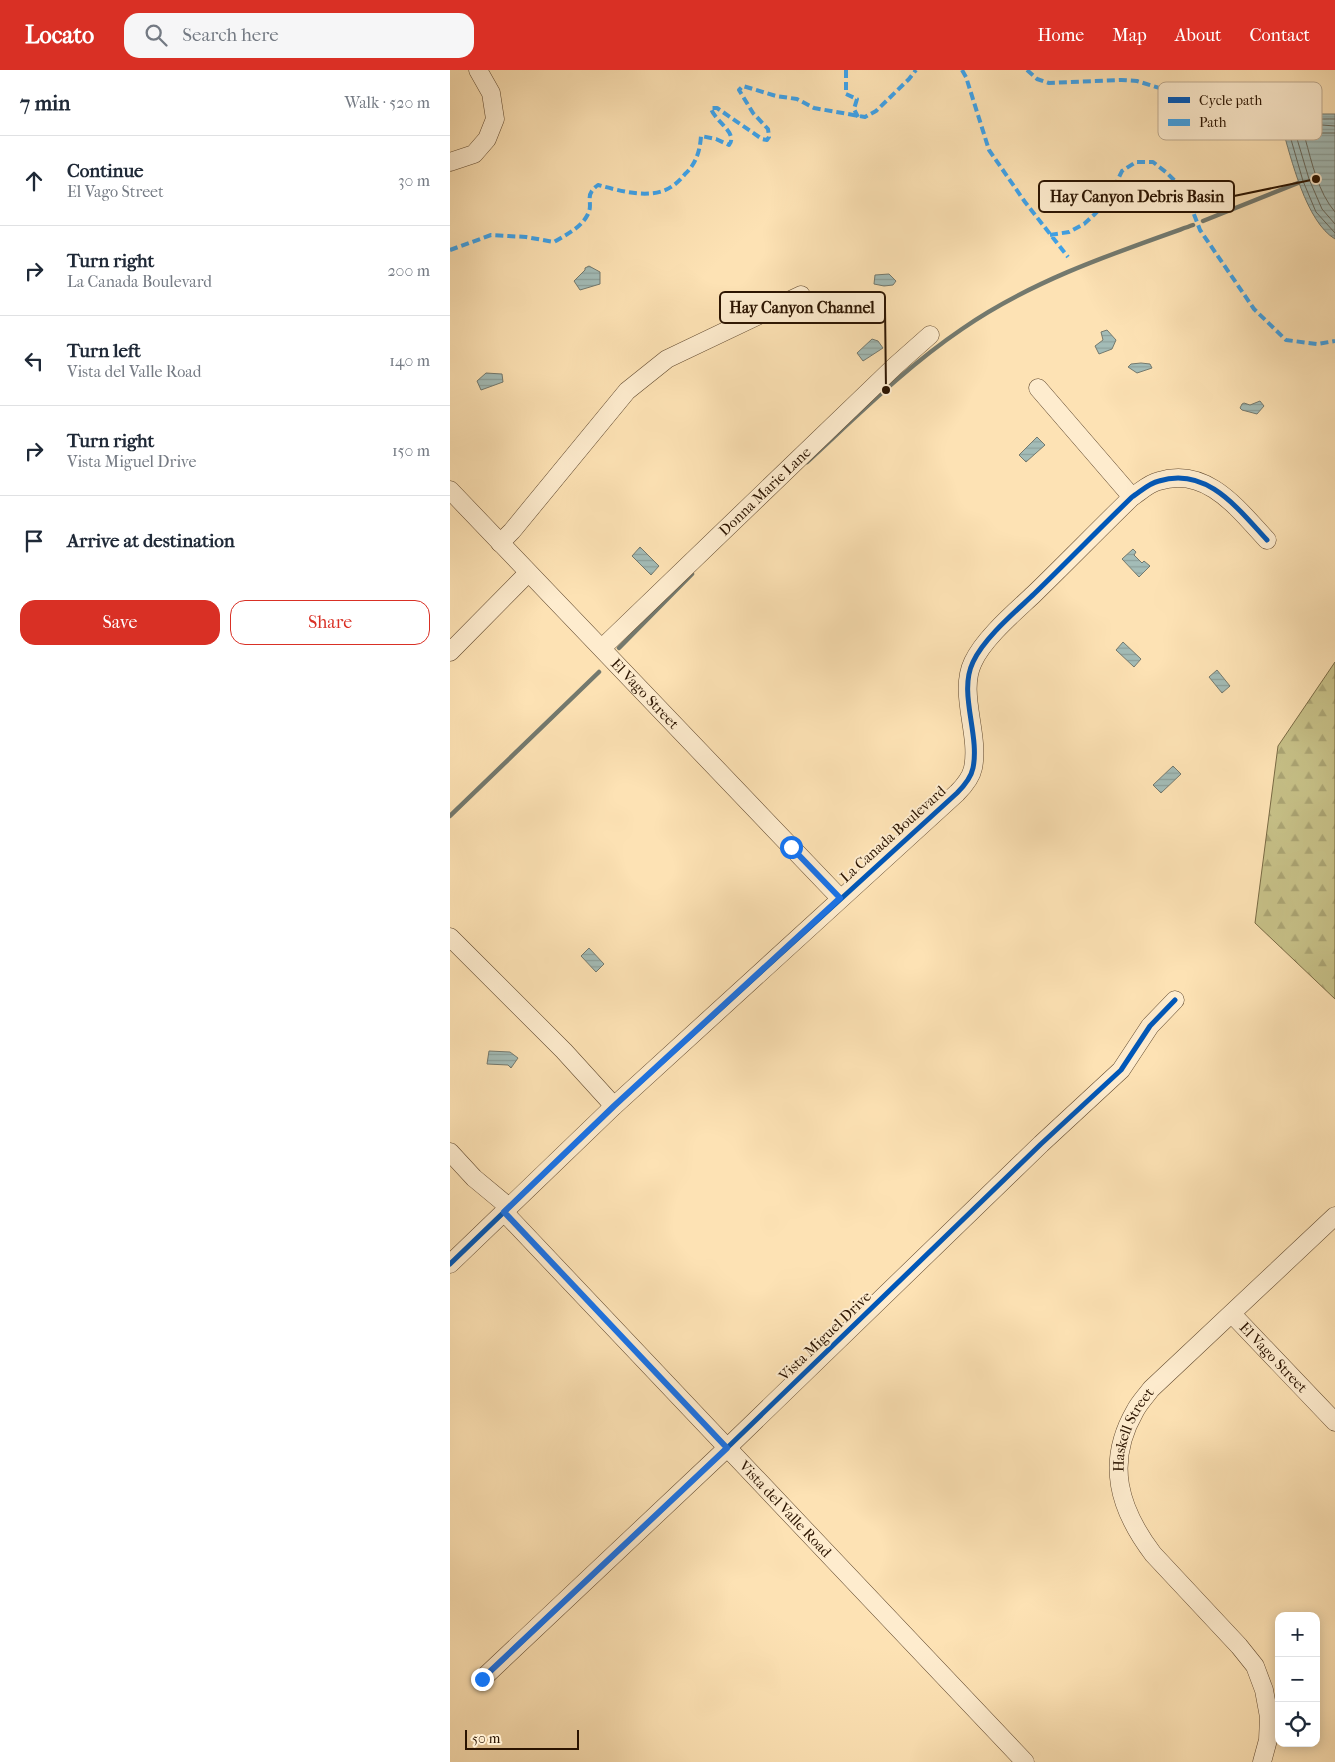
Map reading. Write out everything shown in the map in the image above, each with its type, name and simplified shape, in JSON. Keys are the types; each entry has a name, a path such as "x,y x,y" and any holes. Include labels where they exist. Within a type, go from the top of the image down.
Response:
{"street":[{"path":"450,162 474,154 487,139 495,119 491,93 478,70"},
{"path":"500,543 512,531 627,391 667,359 801,295"},
{"name":"Donna Marie Lane","path":"602,648 895,366 930,336"},
{"path":"1038,388 1132,497"},
{"name":"La Canada Boulevard","path":"450,1264 614,1106 840,898 957,794 968,779 974,760 974,742 968,691 973,662 998,628 1132,497 1157,481 1181,477 1206,484 1228,498 1267,540"},
{"name":"El Vago Street","path":"450,490 840,898"},
{"path":"450,652 528,573"},
{"path":"450,937 558,1044 614,1106"},
{"name":"Vista Miguel Drive","path":"482,1679 727,1448 1041,1144 1121,1070 1150,1026 1175,1000"},
{"name":"Vista del Valle Road","path":"450,1152 1025,1762"},
{"name":"Haskell Street","path":"1262,1762 1268,1740 1268,1717 1264,1690 1254,1666 1239,1646 1142,1539 1134,1526 1119,1487 1118,1459 1124,1435 1135,1410 1151,1389 1335,1216"},
{"name":"El Vago Street","path":"1232,1314 1335,1422"}],"green space":[{"path":"1335,662 1335,999 1255,923 1278,746"}],"water":[{"path":"1322,114 1335,114 1335,239 1325,231 1316,219 1295,172 1286,140 1322,140"},
{"path":"589,266 600,272 600,284 580,290 574,281"},
{"path":"889,274 896,281 893,285 874,284 875,275"},
{"path":"1107,330 1116,340 1112,349 1099,354 1095,346 1103,340 1101,332"},
{"path":"872,339 878,341 883,348 863,361 857,353"},
{"path":"1131,364 1150,364 1152,368 1137,373 1128,367"},
{"path":"486,373 502,374 503,382 481,390 477,381"},
{"path":"1260,401 1264,406 1257,414 1240,408 1244,403 1250,405"},
{"path":"1037,437 1045,445 1026,462 1019,455"},
{"path":"640,547 659,566 651,575 632,556"},
{"path":"1133,549 1136,552 1134,555 1142,563 1144,561 1150,566 1139,577 1122,559"},
{"path":"1123,642 1141,659 1134,667 1116,650"},
{"path":"1217,670 1230,686 1222,693 1209,677"},
{"path":"1173,766 1181,774 1161,793 1153,785"},
{"path":"589,948 604,964 596,972 581,956"},
{"path":"489,1051 510,1052 518,1058 511,1068 508,1065 487,1064"}],"waterway":[{"path":"1203,221 1298,183"},
{"path":"807,462 882,392 921,359 988,312 1045,282 1133,246 1193,225"},
{"path":"619,648 692,574"},
{"path":"450,816 599,672"}],"marked path":[{"path":"846,70 846,94 857,99 854,109 858,117"},
{"path":"450,250 491,235 526,237 554,242 582,223 590,210 591,192 598,185 647,194 666,190 674,185 695,162 701,136 716,139 729,145 731,136 711,108 717,108 762,139 767,140 769,137 768,129 753,113 739,90 743,86 776,96 797,99 814,108 865,117 876,111 916,70"},
{"path":"962,70 966,77 989,150 1025,202 1068,257"},
{"path":"1027,70 1037,79 1049,83 1121,80 1137,81 1158,88"},
{"path":"1050,235 1069,232 1084,224 1109,198 1122,171 1136,162 1153,162 1185,191 1200,230 1254,309 1286,340 1317,344 1335,341"}],"cycle path":[{"path":"450,1264 614,1106 962,788 973,768 974,741 968,687 969,674 978,653 1000,626 1132,497 1155,482 1176,478 1192,480 1207,485 1220,493 1267,540"},
{"path":"482,1679 727,1448 1041,1144 1121,1070 1150,1026 1175,1000"}],"place":[{"name":"Hay Canyon Debris Basin","path":"1316,179"},
{"name":"Hay Canyon Channel","path":"886,390"}],"route":[{"path":"482,1679 727,1448 504,1212 614,1106 840,898 791,847"}]}
